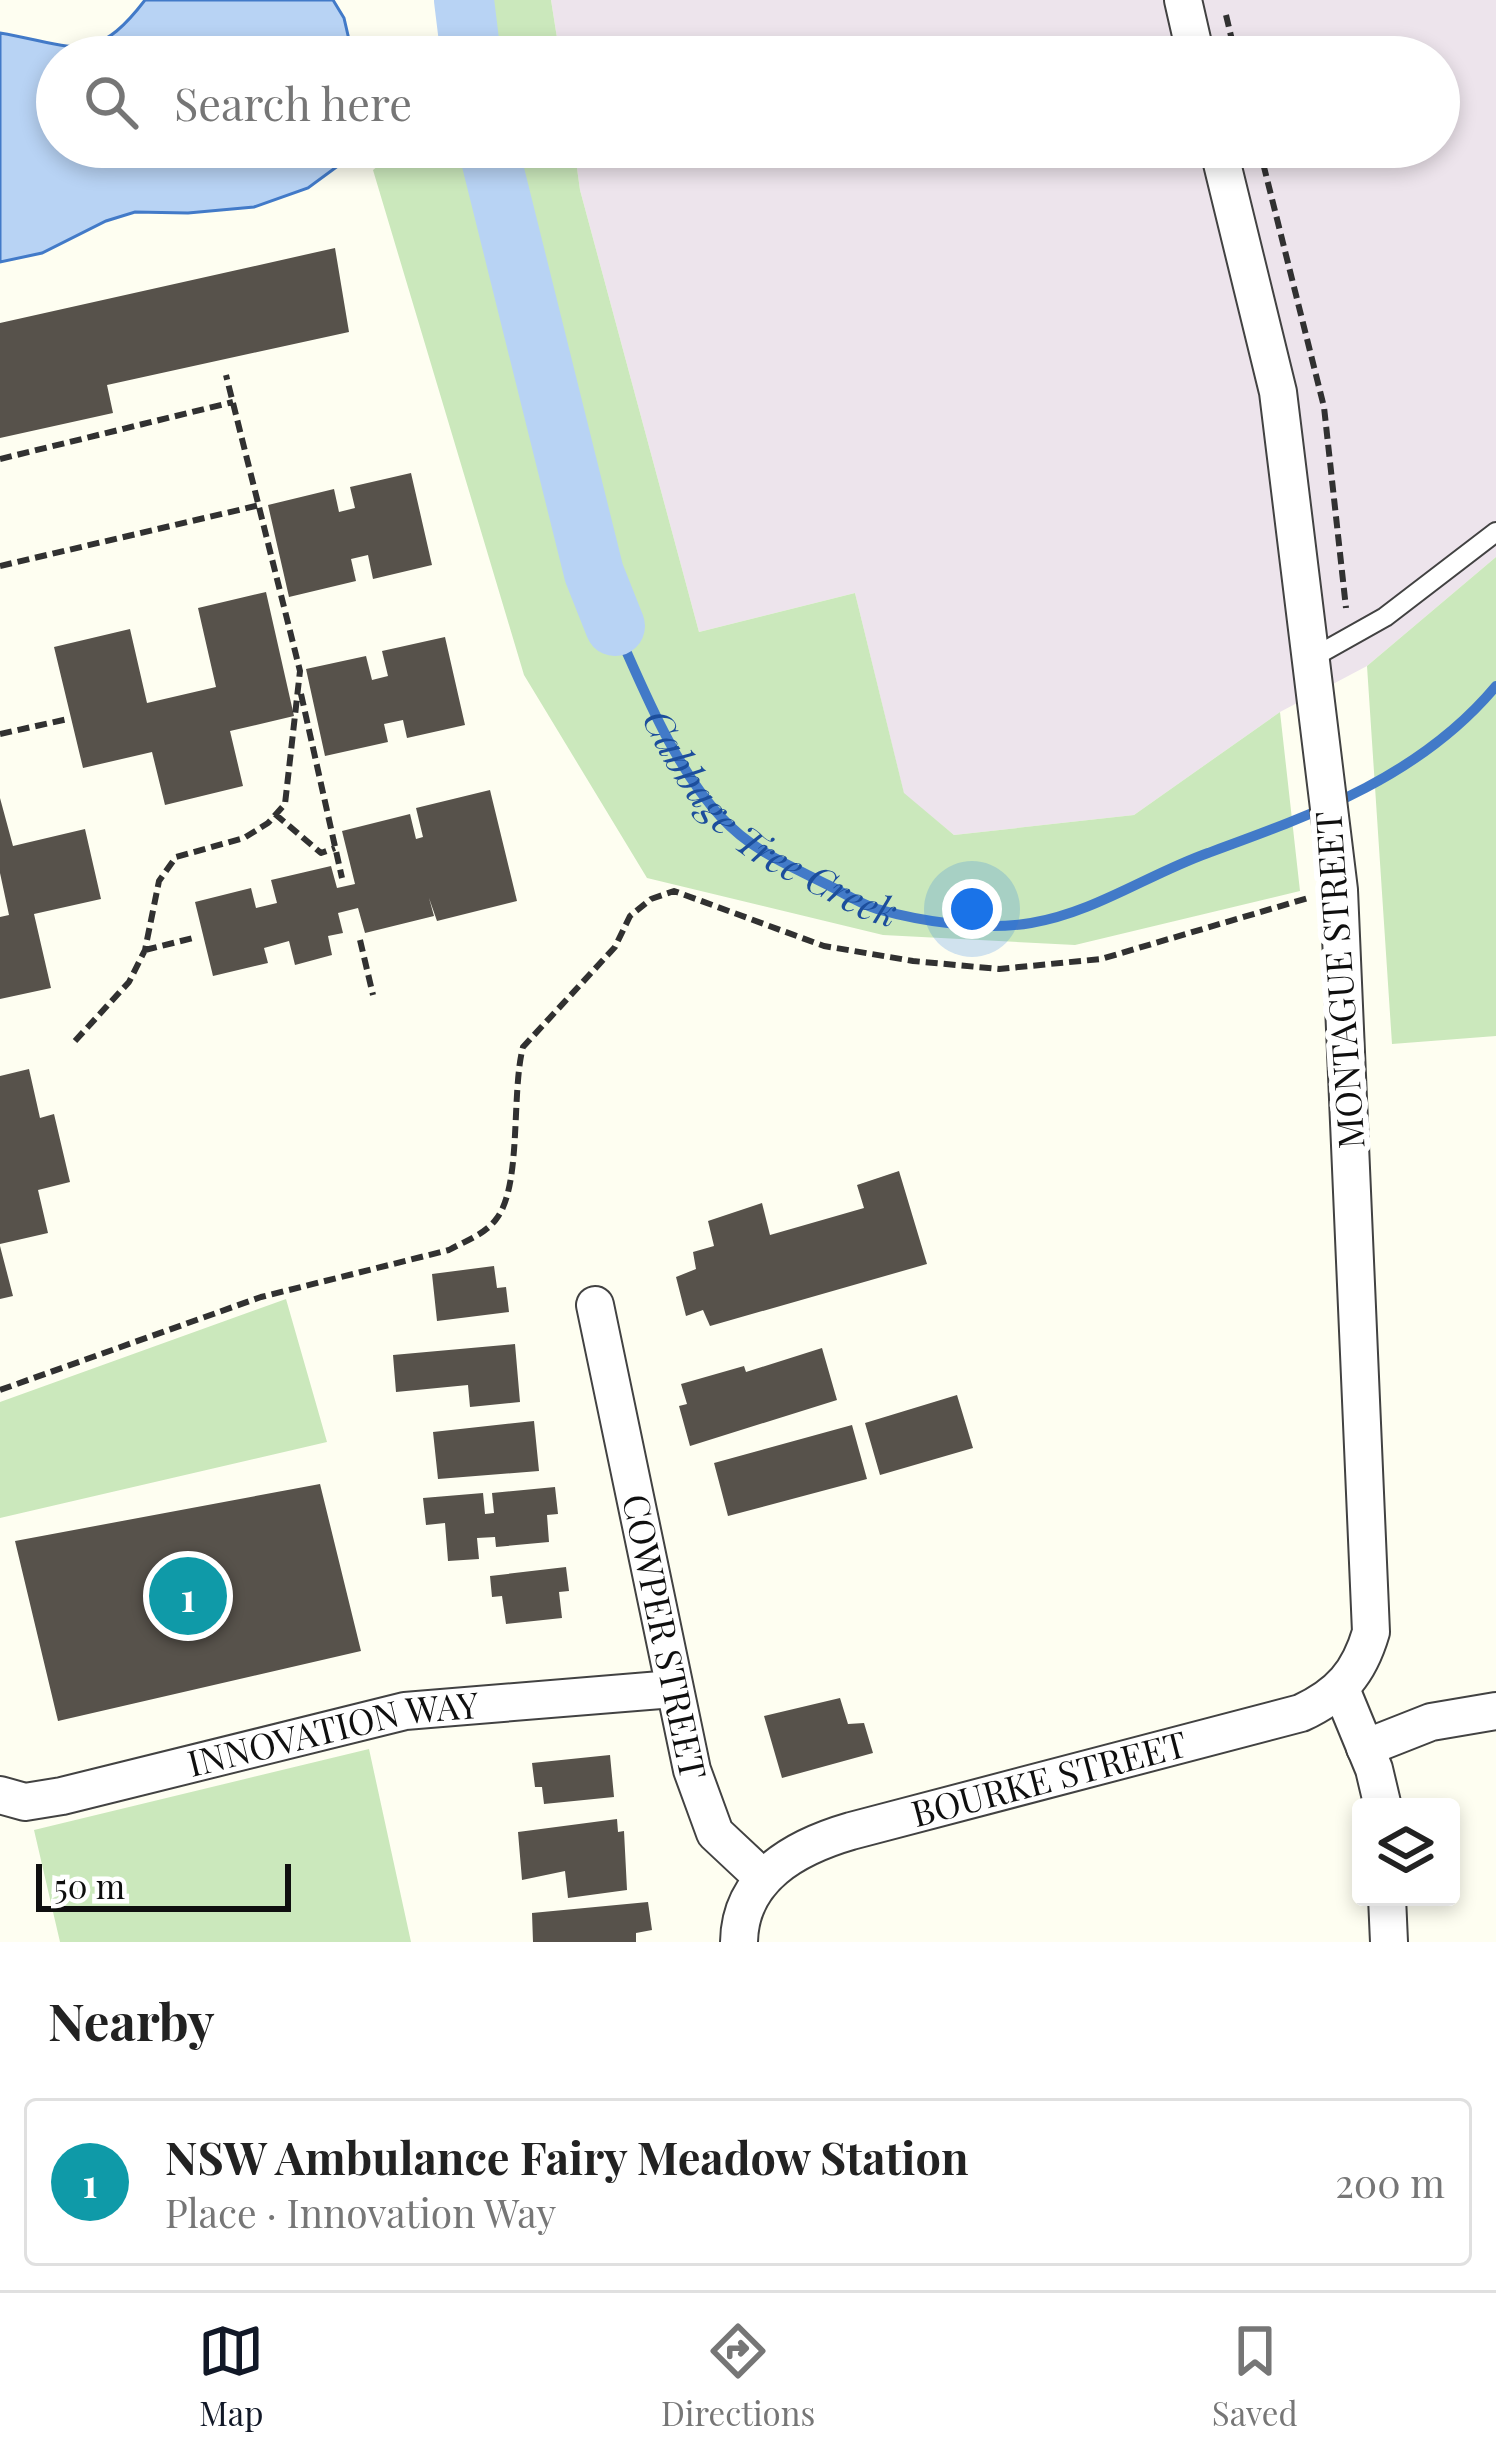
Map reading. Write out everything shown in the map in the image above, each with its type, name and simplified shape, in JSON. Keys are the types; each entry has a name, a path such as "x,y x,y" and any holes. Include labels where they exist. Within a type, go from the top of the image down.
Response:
{"street":[{"path":"1183,0 1191,36"},
{"name":"MONTAGUE STREET","path":"1223,168 1278,392 1336,868 1372,1611 1365,1652 1341,1690"},
{"name":"COWPER STREET","path":"596,1304 673,1689 709,1821 723,1844 763,1878"},
{"name":"INNOVATION WAY","path":"0,1795 25,1802 62,1796 405,1712 673,1689"},
{"path":"1341,1690 1380,1798"},
{"name":"BOURKE STREET","path":"763,1878 802,1848 826,1838 1280,1720 1322,1704 1341,1690"},
{"path":"1365,1748 1431,1722 1496,1712"},
{"path":"740,1942 745,1912 763,1878"},
{"path":"1387,1906 1389,1942"}],"lane":[{"path":"1314,671 1496,532"}],"path":[{"path":"1222,0 1231,36"},
{"path":"226,376 293,636 299,687 342,878"},
{"path":"0,459 232,402"},
{"path":"0,566 260,505"},
{"path":"75,1041 129,982 146,950 159,881 176,857 244,838 285,804 299,687"},
{"path":"0,734 68,719"},
{"path":"275,814 321,853 335,848"},
{"path":"0,1390 261,1297 449,1250 478,1235 498,1218 510,1187 517,1068 523,1048 615,947 630,916 651,899 674,891 824,946 999,969 1101,959 1297,901"},
{"path":"146,950 193,938"},
{"path":"360,940 373,995"}],"shaded area":[{"path":"551,0 1496,0 1496,557 1367,666 1280,712 1134,815 954,835 904,794 855,593 699,632 577,168 1460,168 1460,36 557,36"}],"green space":[{"path":"444,0 551,0 557,36 447,36"},
{"path":"577,168 699,632 855,593 904,793 954,835 1134,815 1280,712 1300,891 1075,945 883,935 647,878 524,675 373,170"},
{"path":"1496,557 1496,1036 1392,1044 1367,666"},
{"path":"286,1299 327,1442 0,1518 0,1402"},
{"path":"369,1749 411,1942 60,1942 34,1830"}],"water":[{"path":"145,0 333,0 348,36 111,36"},
{"path":"0,33 36,40 36,168 335,168 308,188 254,207 135,212 42,253 0,262"}],"building":[{"path":"335,248 349,332 107,385 113,413 0,438 0,323"},
{"path":"411,473 432,565 373,579 368,555 351,559 356,581 289,597 268,505 334,489 339,512 355,508 350,487"},
{"path":"266,592 294,716 230,731 243,786 165,805 152,752 83,768 54,647 130,629 147,703 216,687 198,608"},
{"path":"445,637 465,725 407,738 403,720 384,724 388,742 325,756 306,669 366,656 372,680 388,676 382,651"},
{"path":"490,790 517,901 437,921 429,898 434,916 365,933 358,908 338,913 343,933 328,936 332,955 295,965 289,941 264,948 268,963 213,976 195,902 251,888 256,908 277,903 271,880 331,866 337,888 355,884 342,831 410,814 416,839 423,837 416,808"},
{"path":"0,798 13,846 85,829 101,899 34,914 51,988 0,999 0,917 9,915 0,873"},
{"path":"29,1069 40,1118 54,1114 70,1182 38,1190 48,1233 0,1244 0,1076"},
{"path":"899,1171 927,1264 710,1326 703,1310 686,1316 676,1277 696,1269 693,1252 714,1246 708,1221 762,1203 770,1235 864,1208 857,1185"},
{"path":"0,1246 13,1296 0,1299"},
{"path":"494,1266 497,1288 506,1287 509,1312 437,1321 432,1274"},
{"path":"515,1344 520,1402 470,1407 468,1385 396,1392 393,1355"},
{"path":"822,1348 837,1400 690,1446 679,1406 687,1404 681,1384 744,1366 746,1372"},
{"path":"957,1395 973,1448 880,1475 865,1423"},
{"path":"534,1421 539,1471 438,1479 433,1432"},
{"path":"852,1425 867,1479 728,1516 714,1463"},
{"path":"320,1484 361,1651 58,1721 15,1541"},
{"path":"555,1487 558,1514 547,1515 549,1542 496,1547 495,1537 477,1538 479,1559 448,1561 445,1523 426,1525 423,1498 483,1493 485,1514 494,1513 492,1493"},
{"path":"566,1567 569,1591 559,1592 562,1618 506,1624 502,1596 492,1597 490,1576"},
{"path":"840,1698 848,1724 864,1723 873,1753 782,1778 764,1716"},
{"path":"610,1755 614,1797 544,1804 542,1787 535,1787 532,1763"},
{"path":"617,1819 618,1832 624,1831 627,1890 568,1898 565,1871 522,1880 518,1832"},
{"path":"648,1902 652,1930 636,1933 636,1942 533,1942 532,1913"}],"waterway":[{"name":"Cabbage Tree Creek","path":"464,0 468,36"},
{"name":"Cabbage Tree Creek","path":"493,168 594,573 615,626"},
{"name":"Cabbage Tree Creek","path":"615,626 674,751 733,829 772,856 871,907 974,926 1031,923 1077,911 1326,807 1434,745 1496,686"}],"place":[{"name":"NSW Ambulance Fairy Meadow Station","path":"188,1596"}]}
